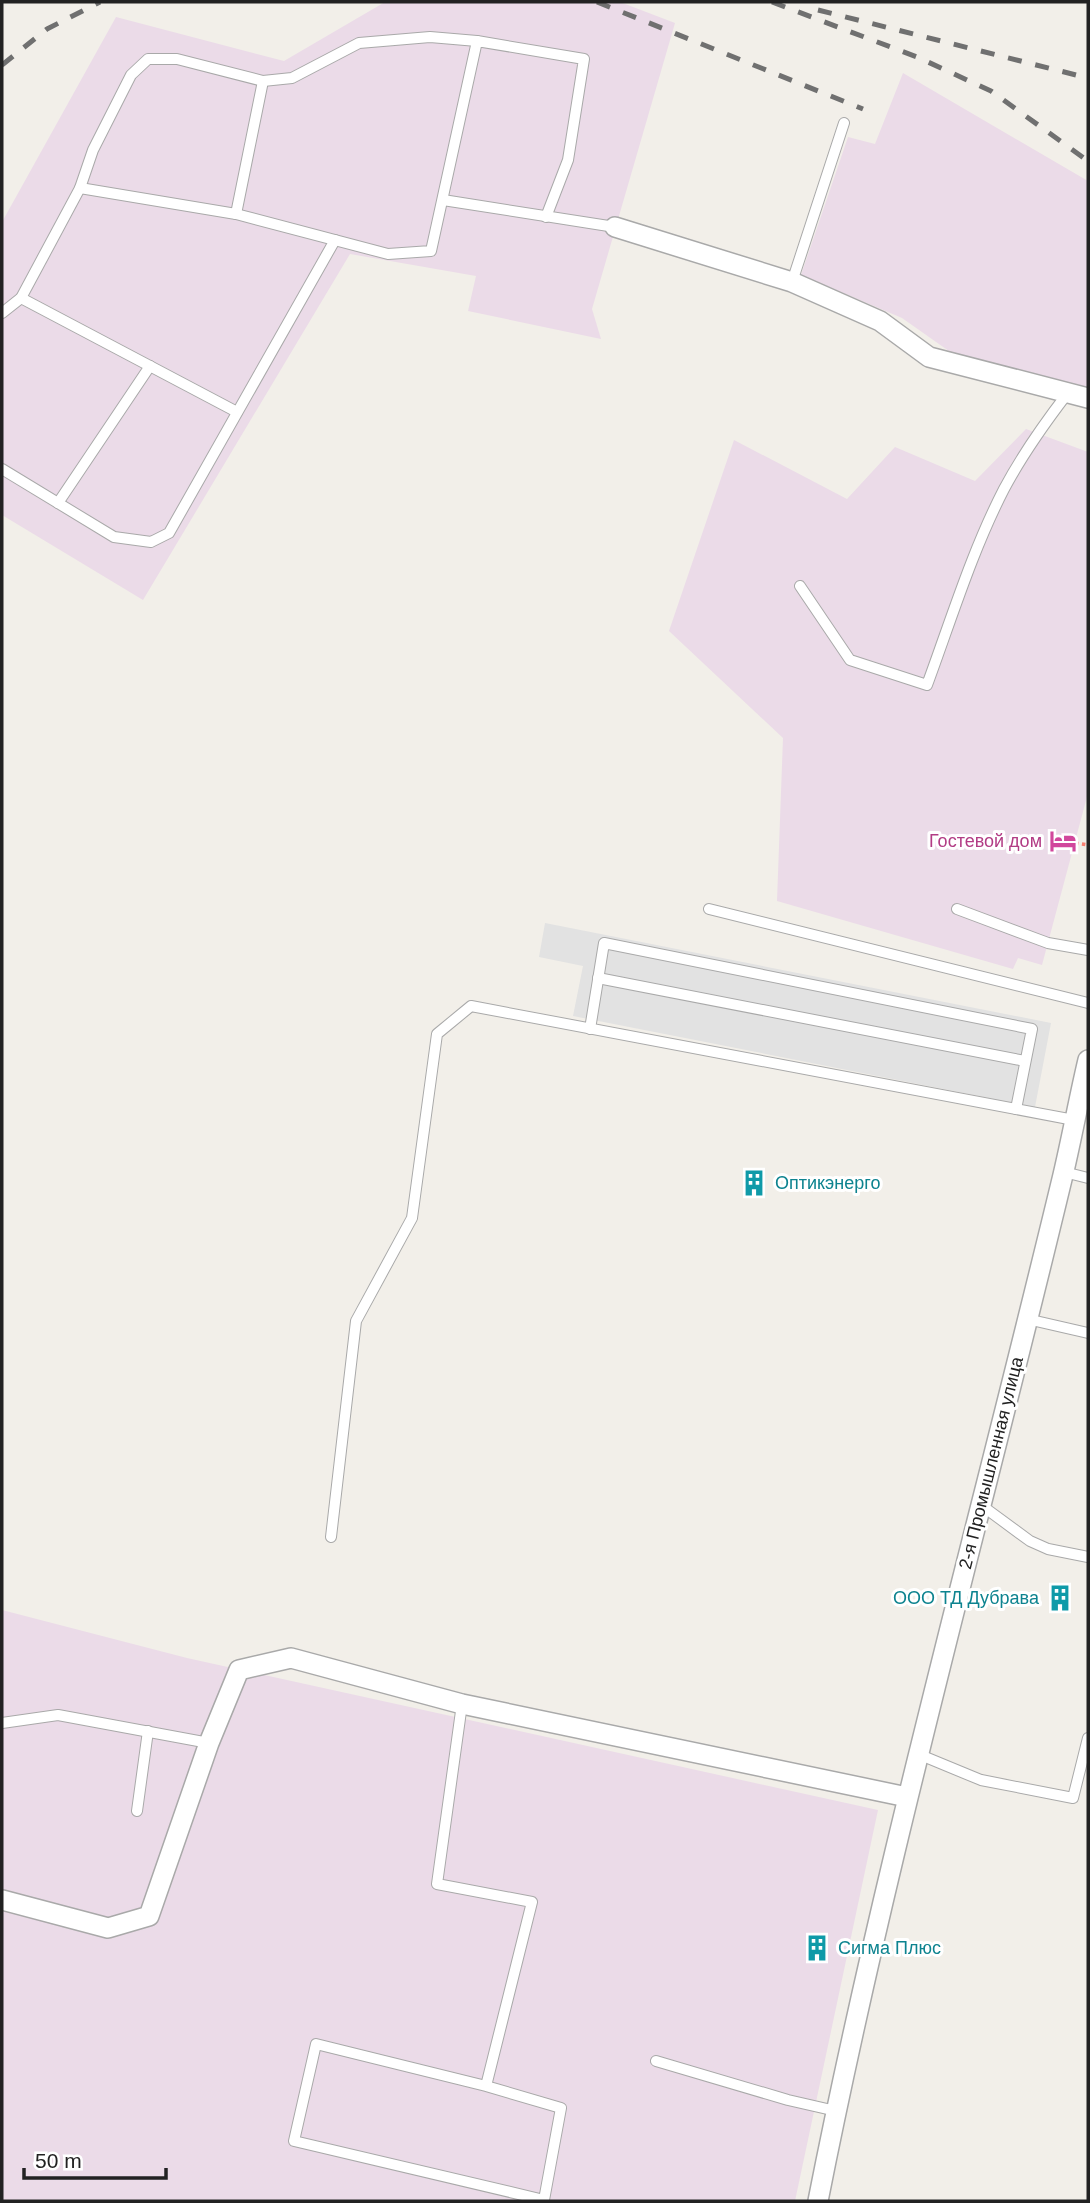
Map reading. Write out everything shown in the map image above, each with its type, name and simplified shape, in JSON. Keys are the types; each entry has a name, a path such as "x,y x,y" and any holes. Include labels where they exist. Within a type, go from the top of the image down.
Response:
{"street":[{"path":"615,228 793,282 880,321 929,357 1088,398"},
{"name":"2-я Промышленная улица","path":"818,2201 835,2111 907,1797 1064,1172 1088,1060"},
{"path":"2,1900 108,1928 149,1916 209,1743 239,1671 291,1658 462,1704 907,1797"}],"lane":[{"path":"2,313 21,298 80,188 93,150 131,75 148,59 177,59 263,81 292,78 359,43 430,37 477,41 584,59 568,160 546,217"},
{"path":"80,188 236,214 388,254 431,251 477,41"},
{"path":"236,214 263,81"},
{"path":"793,282 844,123"},
{"path":"443,201 615,228"},
{"path":"2,469 114,537 151,542 169,533 335,240"},
{"path":"21,298 237,412"},
{"path":"58,503 150,366"},
{"path":"800,586 850,660 927,685 979,545 1004,489 1037,433 1067,394"},
{"path":"709,909 1088,1003"},
{"path":"957,909 1048,943 1088,950"},
{"path":"590,1029 604,943 1032,1029 1016,1110"},
{"path":"598,978 1026,1061"},
{"path":"331,1537 356,1321 412,1218 437,1034 471,1006 1074,1120"},
{"path":"1064,1172 1088,1178"},
{"path":"1027,1319 1088,1333"},
{"path":"981,1504 1030,1541 1048,1549 1088,1558"},
{"path":"462,1704 437,1884 532,1902 486,2086"},
{"path":"2,1723 58,1715 209,1743"},
{"path":"137,1811 148,1731"},
{"path":"918,1754 981,1780 1073,1798 1088,1738"},
{"path":"316,2044 486,2086 562,2108 544,2200 294,2141 316,2044"},
{"path":"656,2061 788,2101 835,2111"}],"path":[{"path":"1075,843 1088,845"}],"shaded area":[{"path":"385,2 620,2 675,23 592,309 601,339 468,311 476,276 350,254 143,600 2,515 2,222 116,17 284,61"},
{"path":"903,73 1088,181 1088,387 956,356 902,318 801,275 848,137 875,144"},
{"path":"1026,429 1088,452 1088,793 1042,965 1018,958 1013,969 777,901 783,738 669,631 734,440 847,499 895,447 975,481"},
{"path":"545,923 1051,1023 1035,1107 573,1016 583,966 539,957"},
{"path":"2,1610 187,1658 878,1810 795,2201 2,2201"}],"railway":[{"path":"2,65 47,29 100,2"},
{"path":"597,2 863,109"},
{"path":"772,2 917,57 991,91 1088,161"},
{"path":"818,10 1088,78"}],"place":[{"name":"Гостевой дом","path":"1063,841"},
{"name":"Оптикэнерго","path":"754,1183"},
{"name":"ООО ТД Дубрава","path":"1060,1598"},
{"name":"Сигма Плюс","path":"817,1948"}]}
